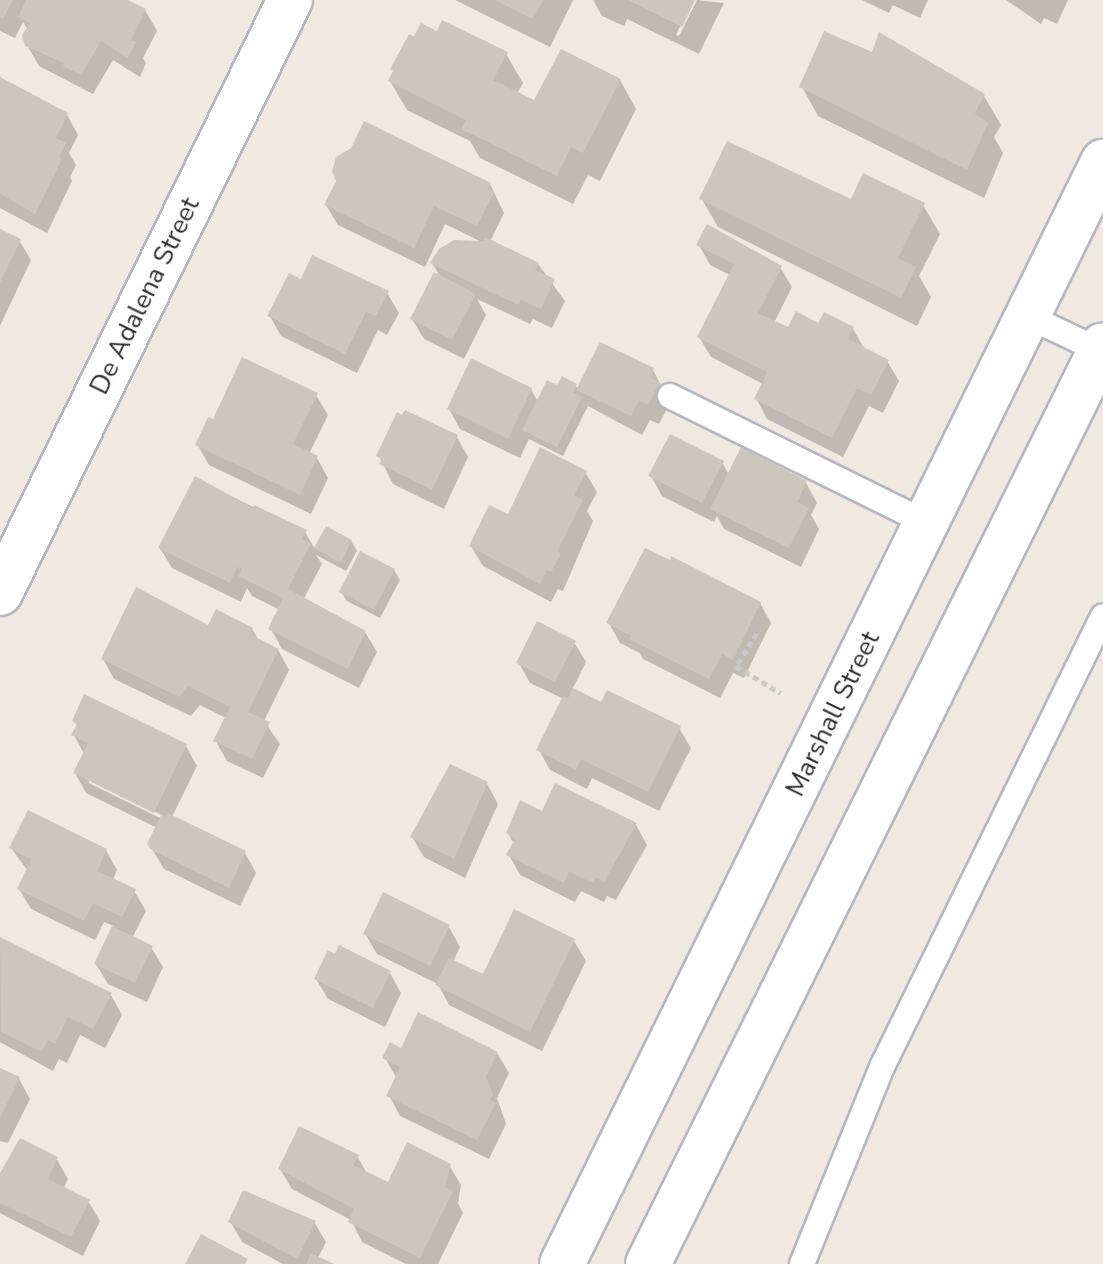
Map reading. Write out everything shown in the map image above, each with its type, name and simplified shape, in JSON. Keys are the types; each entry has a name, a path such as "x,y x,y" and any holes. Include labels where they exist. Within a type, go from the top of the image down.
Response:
{"street":[{"name":"De Adalena Street","path":"0,593 290,0"},
{"name":"Marshall Street","path":"562,1264 1103,162"},
{"path":"648,1264 1102,349"}],"lane":[{"path":"1029,317 1102,349"},
{"path":"670,396 927,523"},
{"path":"802,1264 882,1067 1103,616"}],"path":[{"path":"757,633 736,666 780,693"}],"building":[{"path":"0,0 13,0 3,19 0,17"},
{"path":"26,0 128,0 146,9 131,40 136,42 128,58 101,41 81,75 63,66 64,63 25,46 22,35 30,23 18,17"},
{"path":"495,0 543,0 533,19"},
{"path":"628,0 695,0 682,27"},
{"path":"442,20 508,52 493,80 534,100 561,49 621,79 583,153 571,147 557,176 461,129 466,120 388,81 393,71 390,69 409,34 414,36 421,23 437,31"},
{"path":"824,31 872,52 879,32 985,94 975,113 988,123 967,170 799,87"},
{"path":"0,77 68,113 56,138 66,143 59,157 62,159 35,214 0,194"},
{"path":"364,121 491,183 488,189 494,192 477,226 434,206 414,248 324,205 336,181 332,172 336,157 351,148"},
{"path":"727,141 851,199 863,173 925,203 898,258 916,267 901,298 699,199"},
{"path":"707,224 782,266 758,313 788,327 796,311 818,323 824,312 854,327 848,339 889,360 871,395 857,388 832,438 754,399 767,372 697,337 734,264 696,245"},
{"path":"0,229 21,239 0,283"},
{"path":"485,237 539,263 535,270 555,279 541,309 521,300 518,305 430,263 439,249 454,240 483,241"},
{"path":"312,255 389,291 376,316 366,312 345,354 267,316 289,273 301,279"},
{"path":"434,272 476,294 452,340 410,319"},
{"path":"600,342 654,368 651,378 660,382 648,405 639,401 631,416 576,390"},
{"path":"242,357 318,393 293,444 318,456 300,495 195,445 208,417 213,419"},
{"path":"471,358 532,388 508,439 447,409"},
{"path":"562,376 577,384 573,393 582,397 557,447 522,430 547,380 557,385"},
{"path":"405,410 458,435 432,490 379,464 382,459 376,456 397,412 402,415"},
{"path":"670,434 724,461 702,503 648,476"},
{"path":"540,447 587,471 574,495 583,500 557,552 561,554 540,584 469,546 489,505 508,514"},
{"path":"741,447 807,481 797,502 809,508 789,548 710,509"},
{"path":"195,476 253,508 254,505 307,530 302,539 311,543 288,589 366,631 348,669 268,629 283,598 238,576 242,569 237,567 230,583 158,548"},
{"path":"326,526 352,540 341,563 314,548"},
{"path":"645,548 670,560 671,556 761,602 733,660 722,654 709,679 629,639 631,636 606,623"},
{"path":"360,551 395,569 374,610 339,592"},
{"path":"136,587 208,625 216,609 253,628 251,635 279,649 248,712 270,722 252,759 213,741 230,707 188,686 179,697 101,659"},
{"path":"537,621 576,641 555,682 516,663"},
{"path":"573,688 601,702 607,690 681,726 648,792 581,759 576,770 536,750 563,696 568,698"},
{"path":"84,694 187,744 154,813 73,773 88,743 71,735 77,724 72,721"},
{"path":"450,764 488,782 454,859 410,837"},
{"path":"555,783 637,823 604,882 596,877 593,883 569,872 564,883 506,855 515,838 506,833 520,800 542,811"},
{"path":"28,810 107,849 97,871 136,889 122,917 93,903 84,921 17,889 31,859 9,848"},
{"path":"168,813 246,851 229,888 150,849 147,844 161,815 165,817"},
{"path":"383,892 450,925 430,966 363,934"},
{"path":"514,909 575,939 530,1032 435,985 449,958 483,974"},
{"path":"112,926 153,946 135,983 94,964"},
{"path":"0,937 112,993 93,1029 68,1017 55,1044 48,1040 42,1052 1,1032"},
{"path":"339,945 391,971 373,1008 314,979 328,950 335,954"},
{"path":"418,1012 498,1052 486,1077 493,1094 490,1100 496,1103 477,1140 386,1096 400,1067 382,1058 390,1042 401,1048"},
{"path":"0,1068 20,1077 0,1118"},
{"path":"299,1126 359,1155 353,1165 388,1182 407,1142 451,1164 445,1187 453,1191 420,1258 348,1222 354,1209 278,1169"},
{"path":"20,1138 58,1157 48,1179 90,1200 71,1237 0,1203 0,1173"},
{"path":"243,1190 316,1221 297,1259 228,1222"},
{"path":"201,1234 248,1259 245,1264 185,1264"},
{"path":"311,1253 334,1264 306,1264"}]}
